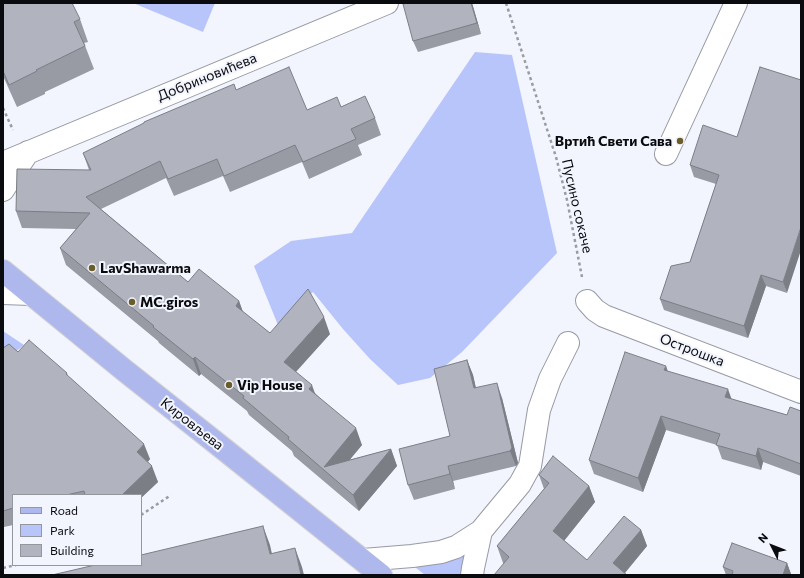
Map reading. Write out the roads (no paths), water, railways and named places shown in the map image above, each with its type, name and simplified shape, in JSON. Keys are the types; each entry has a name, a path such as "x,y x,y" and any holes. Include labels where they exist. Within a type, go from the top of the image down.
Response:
{"main road":[{"name":"Кировљева","path":"3,271 124,370 381,575"}],"street":[{"name":"Добриновићева","path":"3,162 387,3"},
{"path":"666,154 736,3"},
{"path":"3,190 28,152"},
{"path":"3,293 30,294"},
{"name":"Острошка","path":"587,301 595,310 604,316 801,392"},
{"path":"363,560 441,552 456,547 481,531 520,484 530,466 539,410 550,379 568,343"},
{"path":"472,575 481,531"}],"place":[{"name":"Вртић Свети Сава","path":"680,141"},
{"name":"LavShawarma","path":"92,268"},
{"name":"MC.giros","path":"132,302"},
{"name":"Vip House","path":"229,385"}]}
